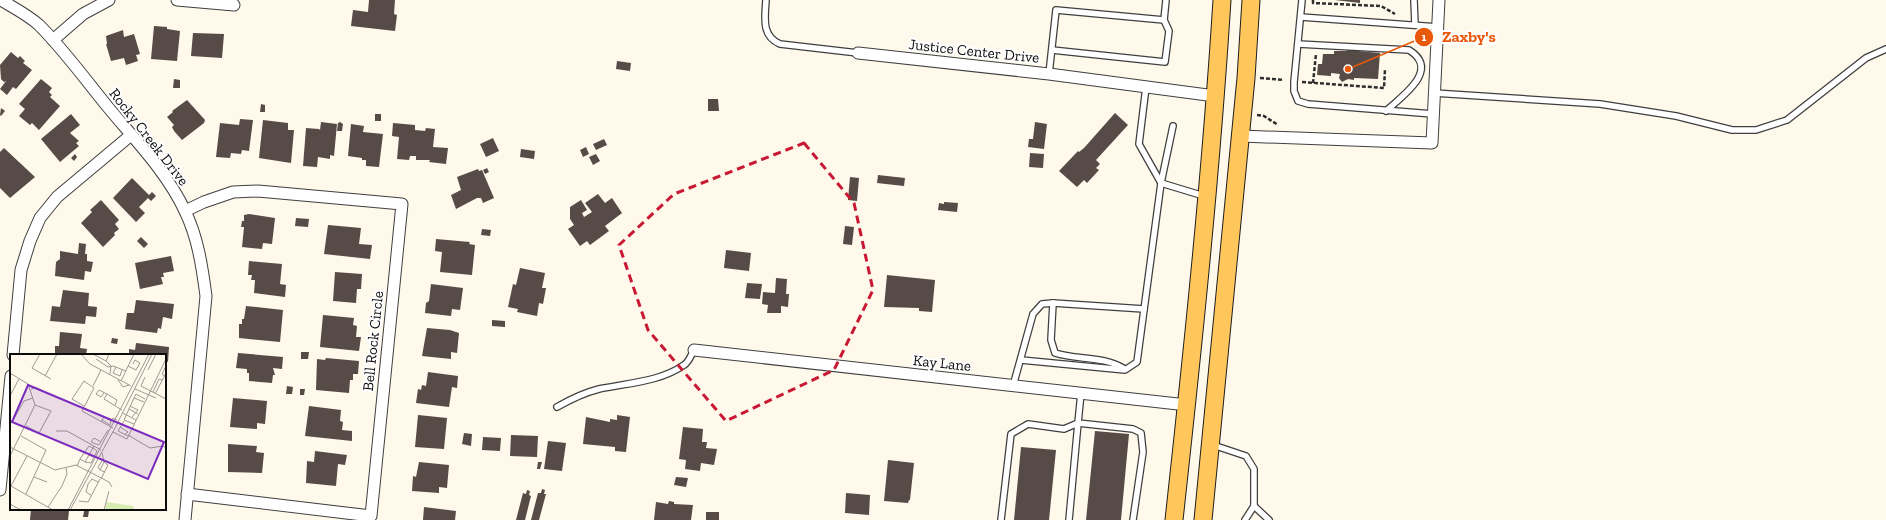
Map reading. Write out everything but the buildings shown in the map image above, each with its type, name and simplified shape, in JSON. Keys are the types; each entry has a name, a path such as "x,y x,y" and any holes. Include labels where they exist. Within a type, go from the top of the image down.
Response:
{"main road":[{"path":"1174,520 1187,404 1215,96 1222,0"},
{"path":"1203,520 1241,136 1251,0"}],"street":[{"name":"Rocky Creek Drive","path":"1,0 38,24 53,40 161,173 185,211 195,236 202,266 206,296 185,520"},
{"path":"53,40 83,14 109,0"},
{"path":"177,0 234,5"},
{"path":"1241,136 1432,143 1439,0"},
{"name":"Justice Center Drive","path":"858,53 1049,74 1215,96"},
{"path":"13,354 21,270 30,241 40,218 56,197 131,135"},
{"name":"Bell Rock Circle","path":"185,211 204,202 233,192 252,191 402,204 371,516 187,494"},
{"name":"Kay Lane","path":"694,350 1187,404"},
{"path":"0,490 10,386"}],"lane":[{"name":"Justice Center Drive","path":"766,0 764,20 766,29 773,41 780,44 858,53"},
{"path":"1052,50 1165,62 1169,31 1164,20 1166,0"},
{"path":"1302,0 1294,91 1298,101 1308,104 1433,114"},
{"path":"1414,0 1415,25"},
{"path":"1049,74 1056,10 1164,20"},
{"path":"1300,17 1438,27"},
{"path":"1298,44 1409,50 1415,54 1420,60 1421,73 1418,81 1386,111"},
{"path":"1434,93 1600,104 1676,116 1732,130 1756,130 1787,120 1866,58 1886,49"},
{"path":"1146,86 1139,144 1161,183 1206,196"},
{"path":"1021,360 1125,370 1137,362 1161,183 1173,126"},
{"path":"1013,386 1033,314 1042,304 1053,303 1144,310"},
{"path":"1053,303 1051,340 1055,354 1114,363 1125,370"},
{"path":"557,408 574,396 598,389 641,381 684,365 694,350"},
{"path":"1069,520 1081,393"},
{"path":"1001,520 1011,434 1028,424 1064,429 1078,423 1133,429 1141,433 1143,452 1132,520"},
{"path":"1210,444 1246,456 1254,469 1254,506 1245,520"},
{"path":"1254,506 1269,520"}],"path":[{"path":"1313,0 1313,3 1381,6 1397,15"},
{"path":"1313,83 1316,50"},
{"path":"1302,82 1384,88 1385,69"},
{"path":"1260,78 1284,80"}],"highlighted area":[{"path":"804,143 854,203 873,290 834,370 726,421 648,330 619,245 674,194"}],"place":[{"name":"Zaxby's","path":"1348,69"}]}
